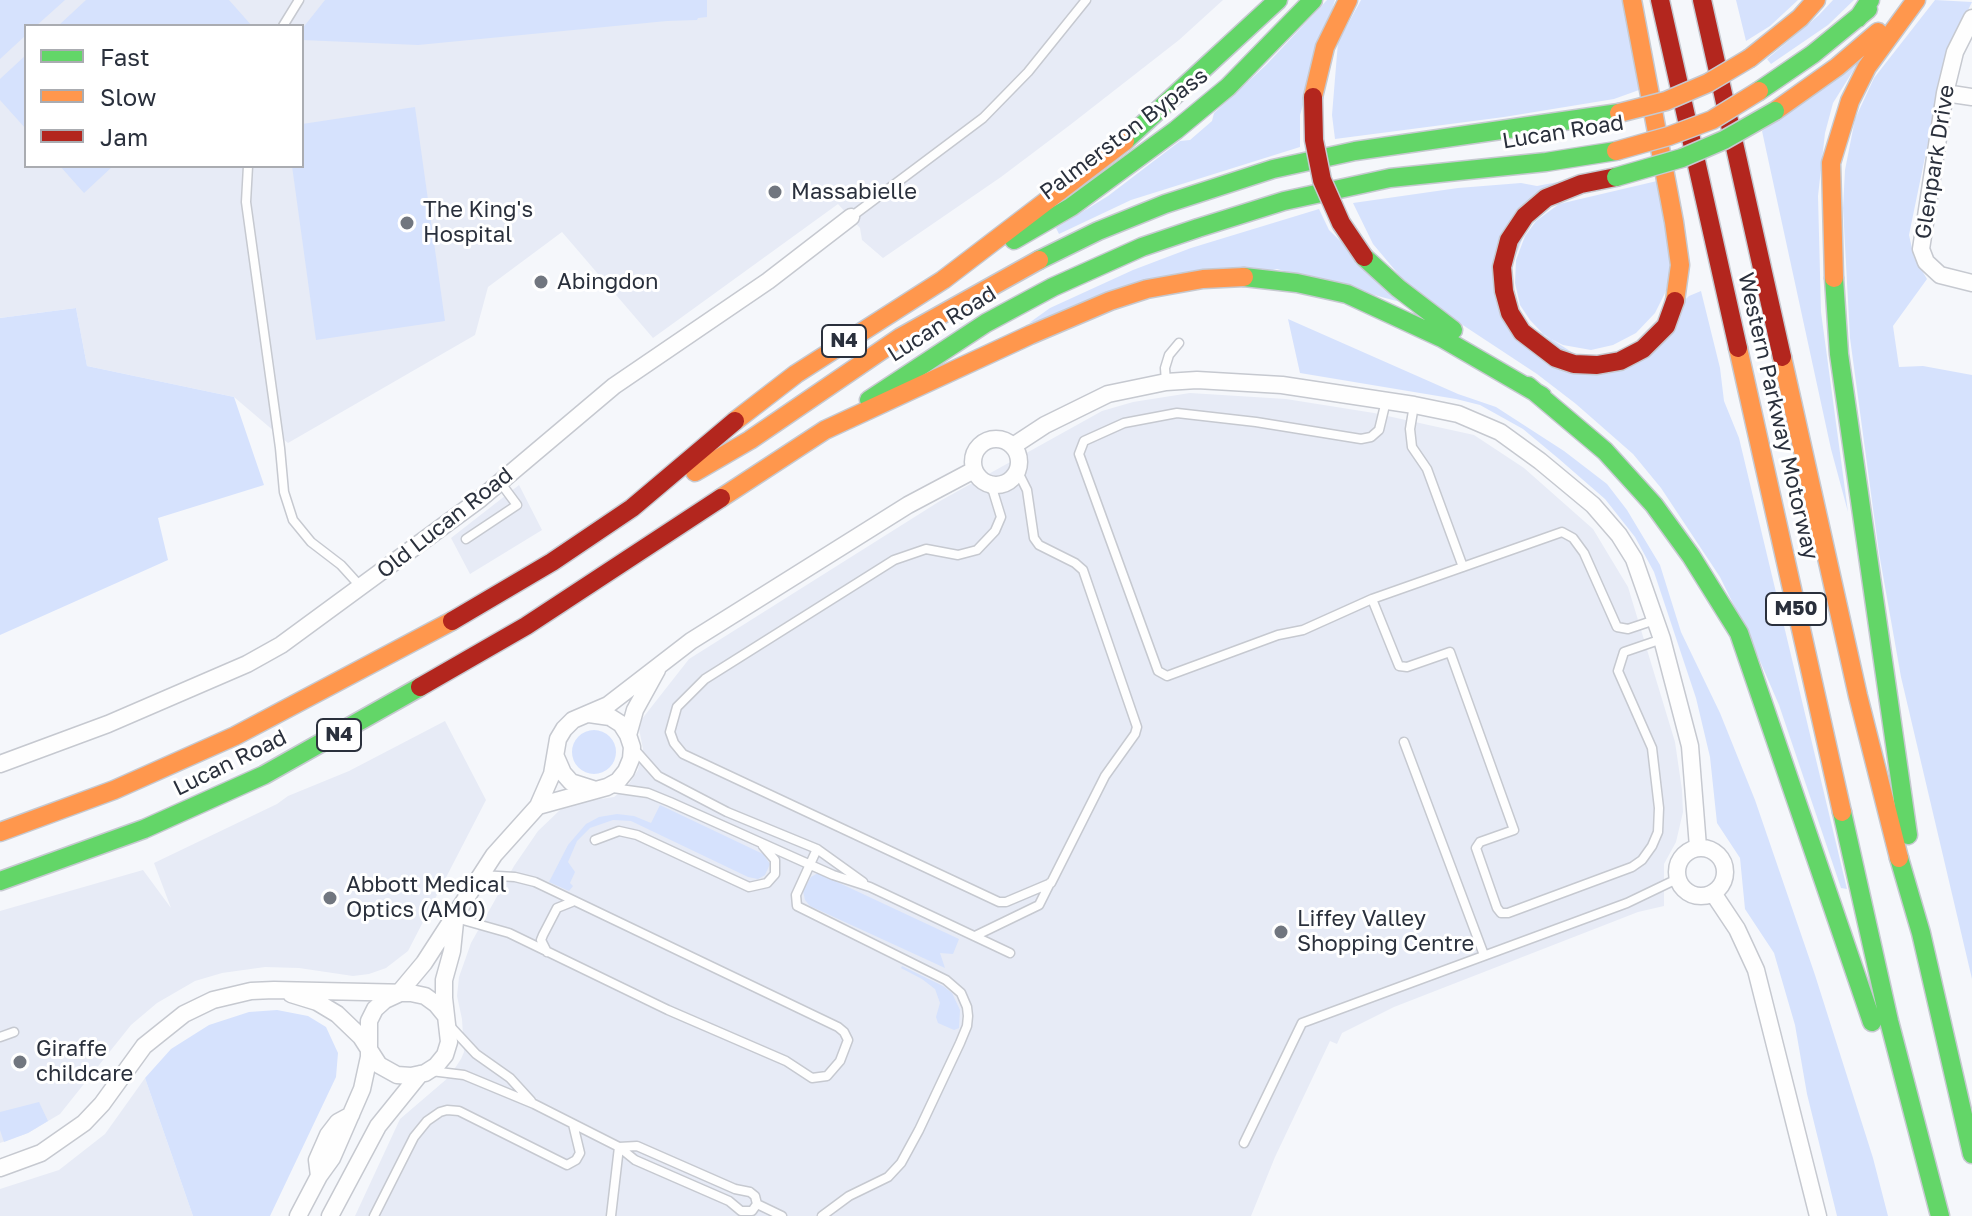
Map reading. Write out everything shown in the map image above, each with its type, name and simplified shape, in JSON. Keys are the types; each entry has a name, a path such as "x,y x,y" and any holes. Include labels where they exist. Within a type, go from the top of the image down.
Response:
{"main road":[{"path":"943,280 1100,162 1278,0"},
{"name":"Palmerston Bypass","path":"943,280 1071,207 1176,130 1228,87 1313,0"},
{"path":"1348,0 1325,47 1313,97 1314,140 1322,180 1341,223 1364,257 1420,305 1542,396 1605,451 1654,505 1691,556 1739,633 1855,970 1931,1216"},
{"path":"1632,0 1674,222 1680,265 1677,296 1666,326 1643,349 1620,361 1597,365 1574,364 1556,358 1522,332 1510,313 1502,267 1509,240 1525,216 1546,198 1581,184 1616,177 1682,158 1724,140 1775,111 1837,67 1915,0"},
{"name":"Western Parkway Motorway","path":"1660,0 1885,1005 1940,1216"},
{"name":"Western Parkway Motorway","path":"1702,0 1858,696 1886,815 1921,933 1972,1154"},
{"path":"1714,0 1737,151"},
{"path":"632,508 750,440 901,337 1015,271 1098,231 1165,204 1273,169 1355,151 1619,113 1680,95 1708,83 1750,58 1800,18 1816,0"},
{"path":"1858,18 1870,0"},
{"name":"Lucan Road","path":"0,881 144,829 264,775 323,744 588,588 986,323 1088,269 1142,247 1256,209 1344,187 1390,178 1546,162 1616,151 1669,136 1712,120 1787,74 1878,0"},
{"path":"1915,0 1867,67 1850,101 1831,163 1831,219 1839,354 1921,933"},
{"path":"825,430 1110,301 1147,289 1203,279 1252,277 1347,294 1442,338 1542,396"},
{"name":"Lucan Road","path":"0,832 141,779 275,716 352,672 464,615 552,562 632,508 743,414 796,374 943,280"}],"street":[{"name":"Glenpark Drive","path":"1972,18 1955,52 1945,93 1921,249 1926,262 1940,275 1972,283"},
{"path":"1945,93 1972,97"},
{"name":"Old Lucan Road","path":"0,764 108,724 247,664 281,645 500,482 614,386 768,281 851,217"},
{"path":"1013,446 1092,400 1166,382 1253,382 1414,405 1458,414 1500,432 1573,488 1610,524 1627,547 1639,572 1662,639 1690,746 1698,847"},
{"path":"298,1216 319,1176 317,1160 328,1135 338,1122 351,1114 362,1089 369,1048 369,1021 375,1009 398,994 438,946 480,875 538,806 552,774 558,739 564,729 608,705 662,661 908,505 979,476 1003,484 1017,470 1018,458 1013,446 999,439 984,442 974,454 979,476"},
{"path":"538,806 618,781 631,759 630,741 635,710 662,661"},
{"path":"585,715 610,717 621,724 630,741"},
{"path":"556,756 563,773 571,782 600,788"},
{"path":"1698,847 1714,851 1724,864 1724,880 1713,893 1690,894 1677,879 1679,860 1690,849 1698,847"},
{"path":"1713,893 1737,929 1756,970 1818,1216"},
{"path":"330,1216 378,1126 424,1072 445,1055 449,1042 444,980 456,918"},
{"path":"0,1168 41,1153 84,1123 102,1104 144,1046 184,1014 213,1000 274,990 411,993 425,996 436,1004 446,1019"},
{"path":"274,990 317,1002 337,1014 361,1037 379,1065 389,1071 397,1075 424,1072"}],"lane":[{"path":"284,24 299,0"},
{"path":"851,217 983,118 1028,72 1086,0"},
{"path":"248,168 246,202 284,492 293,520 311,542 341,565 361,588"},
{"path":"1166,382 1165,368 1169,355 1179,343"},
{"path":"1386,401 1379,430 1371,437 1361,439 1177,413 1146,418 1098,433 1084,441 1079,454 1156,667 1163,674 1167,676 1278,635 1329,621 1372,599 1562,532 1568,533 1584,553 1617,627 1628,629 1656,620"},
{"path":"1414,405 1410,438 1427,469 1463,567"},
{"path":"975,936 1039,905 1105,776 1135,734 1136,719 1083,570 1039,545 1034,538 1027,490 1017,470"},
{"path":"979,476 993,491 1001,517 995,531 977,550 958,555 926,549 894,560 705,679 677,707 670,732 683,754 999,902 1013,901 1051,883"},
{"path":"466,539 517,505 500,482"},
{"path":"1372,599 1399,666 1407,667 1450,652 1514,830 1480,842 1476,848 1501,913 1632,867 1642,860 1652,846 1658,832 1659,808 1652,748 1618,671 1624,652 1662,639"},
{"path":"630,741 658,776 727,812 817,849 870,887"},
{"path":"1404,742 1484,955"},
{"path":"600,788 648,793 759,843 870,887 1010,953"},
{"path":"595,840 619,831 637,835 749,887 770,882 776,871 771,853 759,843"},
{"path":"817,849 796,895 797,906 946,980 961,993 968,1016 960,1043 901,1163 888,1177 849,1196 822,1216"},
{"path":"456,918 502,930 786,1061 812,1078 827,1076 840,1061 848,1040 838,1027 543,886 521,878 480,875"},
{"path":"1244,1143 1302,1023 1627,903 1677,879"},
{"path":"548,953 543,946 543,935 557,908 573,902"},
{"path":"446,1019 476,1054 510,1078 534,1104"},
{"path":"0,1037 14,1032"},
{"path":"424,1072 464,1075 534,1104 619,1147 635,1160 729,1201 741,1211 752,1211 757,1204 750,1192 735,1189 651,1151 637,1146 619,1147"},
{"path":"374,1216 414,1137 427,1121 440,1112 459,1111 567,1165 576,1160 580,1153 573,1124"},
{"path":"611,1216 619,1147"},
{"path":"757,1204 782,1216"}],"shaded area":[{"name":"The King's Hospital","path":"0,0 1223,0 1179,40 1070,125 883,258 862,240 860,228 838,204 653,338 562,232 488,287 475,335 288,443 234,397 87,366 76,308 0,318"},
{"path":"0,0 65,0 38,24 24,24 24,37 0,59"},
{"path":"86,0 229,0 250,24 60,24"},
{"path":"325,0 707,0 707,17 697,20 418,45 304,40 304,26"},
{"path":"1327,0 1335,0 1300,115 1300,147 1131,200 1059,234 1056,228 1108,196 1180,141 1190,140 1212,121 1214,113 1266,65"},
{"path":"1361,0 1622,0 1639,90 1614,99 1504,117 1335,139 1332,115 1338,42"},
{"path":"1736,0 1798,0 1770,26 1746,41"},
{"path":"1833,0 1854,0 1828,25 1771,64 1767,59"},
{"path":"1935,0 1972,2 1946,55 1909,235 1914,257 1927,279 1893,326 1899,367 1923,366 1972,375 1972,979 1901,677 1879,553 1850,338 1843,208 1845,170 1855,119 1874,78"},
{"path":"1863,55 1833,103 1825,133 1818,196 1821,312 1848,512 1831,449 1762,131"},
{"path":"24,57 24,127 0,100 0,79"},
{"path":"415,107 445,321 316,340 292,168 304,168 304,124"},
{"path":"62,168 111,168 84,193"},
{"path":"1568,180 1539,195 1497,305 1605,373 1689,296 1701,291 1720,368 1724,401 1739,438 1847,889 1841,888 1779,705 1750,638 1720,577 1661,488 1633,454 1576,404 1405,282 1373,244 1353,203 1458,188 1521,183 1537,186"},
{"path":"1657,181 1671,262 1666,291 1655,313 1636,333 1613,345 1591,350 1563,345 1545,336 1520,305 1515,283 1516,260 1525,236 1536,221 1559,204"},
{"path":"1319,209 1329,230 1404,303 1277,269 1029,323 1050,308 1133,270 1191,248"},
{"path":"76,308 87,366 234,397 264,485 158,518 168,560 0,635 0,318"},
{"path":"1288,319 1458,394 1496,407 1564,451 1607,484 1627,510 1660,565 1681,632 1720,713 1755,800 1815,975 1873,1158 1888,1216 1837,1216 1807,1094 1795,1025 1774,953 1745,909 1740,858 1717,823 1710,757 1696,698 1654,572 1635,537 1605,499 1559,459 1523,429 1480,405 1300,373"},
{"path":"1190,393 1286,399 1374,413 1474,435 1524,468 1593,529 1628,587 1675,742 1683,812 1676,842 1664,864 1664,906 1638,912 1394,1007 1342,1033 1337,1044 1330,1041 1275,1157 1251,1216 355,1216 400,1119 449,1077 461,1059 464,1052 457,996 459,977 471,943 514,866 538,831 560,810 573,803 614,797 627,787 638,770 643,749 638,724 689,659 940,501 1102,411 1133,402"},
{"path":"519,485 542,530 470,574 451,538"},
{"path":"445,721 486,800 408,951 386,968 369,974 353,976 299,968 265,967 222,973 195,981 157,1003 131,1025 60,1114 28,1133 0,1143 0,911 143,870 171,908 154,863 288,796 349,771"},
{"path":"594,730 610,736 616,752 610,768 594,774 578,768 572,752 578,736"},
{"path":"660,805 763,854 770,864 765,875 758,879 748,877 631,821 613,820 590,828 577,841 568,862 575,872 569,891 549,882 568,845 586,824 599,817 617,814 634,816 651,823"},
{"path":"818,873 959,939 953,954 940,953 945,968 810,906 803,891 811,877"},
{"path":"902,966 952,993 960,1010 959,1028 954,1030 938,1023 936,1017 940,1003 935,989"},
{"path":"277,1010 308,1016 326,1027 338,1053 336,1077 270,1216 193,1216 145,1078 171,1049 209,1025 249,1012"},
{"path":"145,1078 193,1216 0,1216 0,1189 59,1170 105,1134"},
{"path":"39,1102 48,1121 4,1142 0,1112"}],"traffic: fast":[{"path":"1125,141 1278,0"},
{"path":"1014,240 1071,207 1176,130 1228,87 1313,0"},
{"path":"1858,18 1870,0"},
{"path":"1759,91 1813,54 1868,9"},
{"path":"1616,177 1682,158 1724,140 1775,111"},
{"path":"1039,260 1098,231 1165,204 1273,169 1355,151 1619,113"},
{"path":"869,400 986,323 1053,287 1142,247 1198,228 1284,201 1390,178 1546,162 1616,151"},
{"path":"1364,257 1398,288 1453,330"},
{"path":"1244,277 1297,283 1347,294 1442,338 1542,396"},
{"path":"1834,278 1839,354 1908,835"},
{"path":"1528,386 1605,451 1654,505 1691,556 1739,633 1872,1022"},
{"path":"0,881 144,829 264,775 420,687"},
{"path":"1842,812 1889,1021 1940,1216"},
{"path":"1899,858 1921,933 1972,1154"}],"traffic: slow":[{"path":"1313,97 1325,47 1348,0"},
{"path":"1632,0 1674,222 1680,265 1675,301"},
{"path":"1750,58 1800,18 1816,0"},
{"path":"1834,278 1831,163 1850,101 1867,67 1916,0"},
{"path":"1775,111 1837,67 1878,32"},
{"path":"1619,113 1666,101 1708,83 1750,58"},
{"path":"1616,151 1712,120 1759,91"},
{"path":"735,421 796,374 943,280 1125,141"},
{"path":"695,472 750,440 901,337 1039,260"},
{"path":"721,498 825,430 1110,301 1147,289 1203,279 1244,277"},
{"path":"1738,348 1842,812"},
{"path":"1782,357 1858,696 1899,858"},
{"path":"0,832 114,790 235,736 452,621"}],"traffic: jam":[{"path":"1660,0 1738,348"},
{"path":"1702,0 1782,357"},
{"path":"1313,97 1314,140 1322,180 1341,223 1364,257"},
{"path":"1616,177 1581,184 1546,198 1525,216 1509,240 1502,267 1510,313 1522,332 1556,358 1574,364 1597,365 1620,361 1643,349 1666,326 1675,301"},
{"path":"452,621 552,562 632,508 735,421"},
{"path":"420,687 526,626 721,498"}],"place":[{"name":"Massabielle","path":"775,192"},
{"name":"The King's Hospital","path":"407,223"},
{"name":"Abingdon","path":"541,282"},
{"name":"Abbott Medical Optics (AMO)","path":"330,898"},
{"name":"Liffey Valley Shopping Centre","path":"1281,932"},
{"name":"Giraffe childcare","path":"20,1062"}]}
